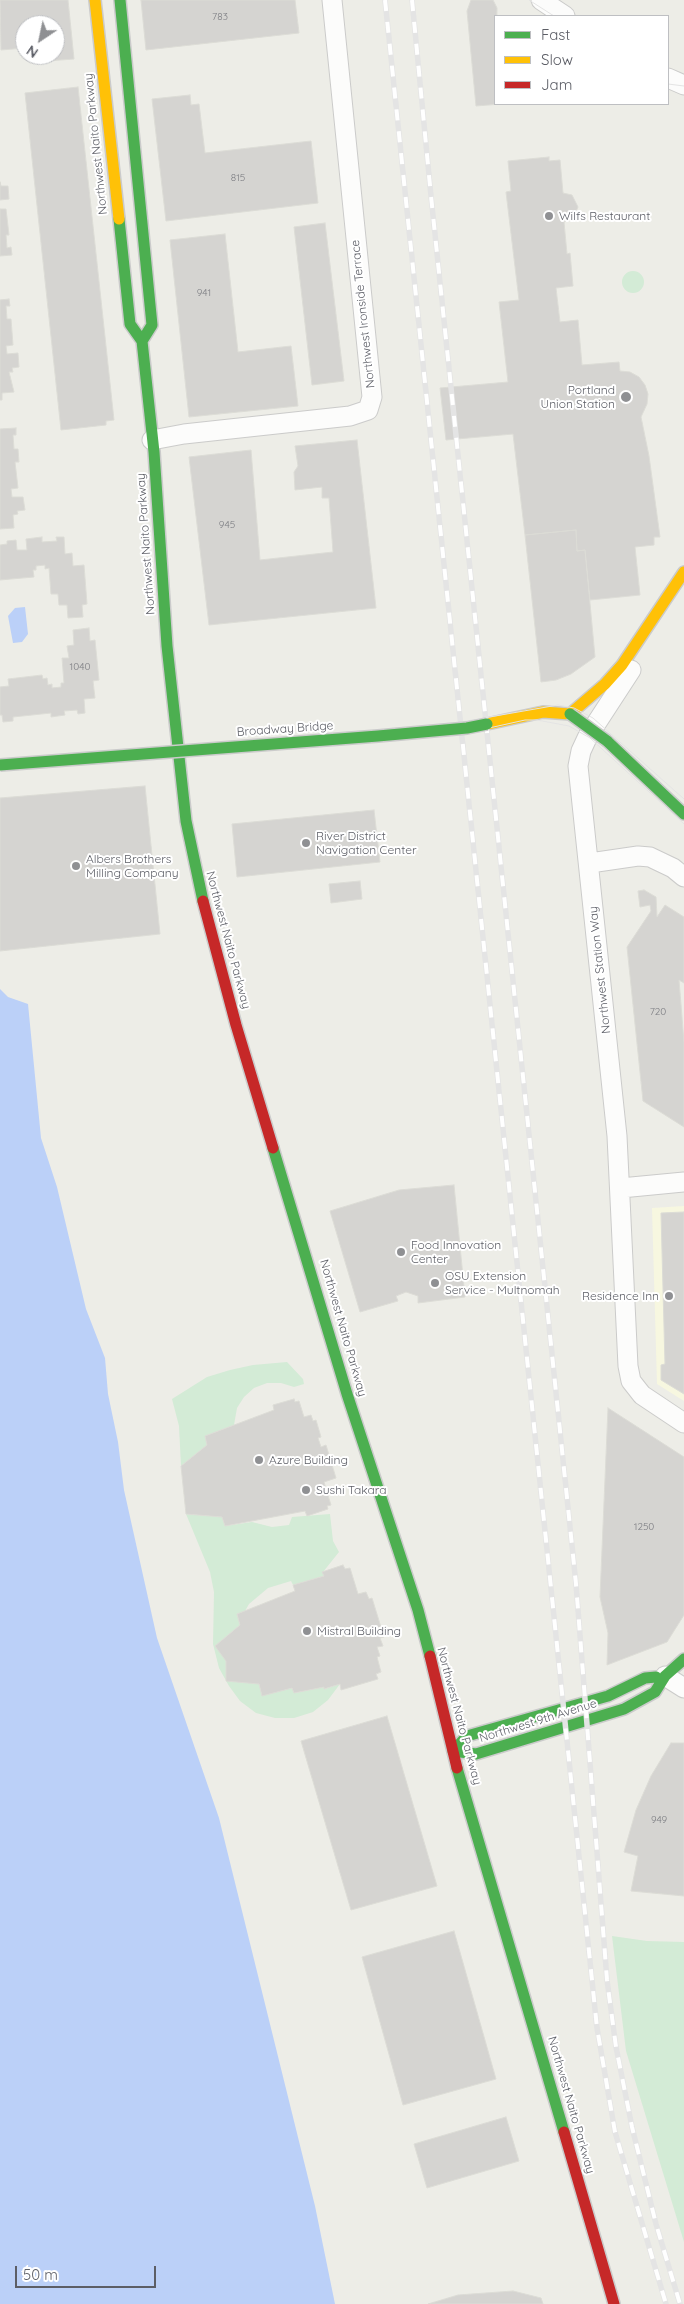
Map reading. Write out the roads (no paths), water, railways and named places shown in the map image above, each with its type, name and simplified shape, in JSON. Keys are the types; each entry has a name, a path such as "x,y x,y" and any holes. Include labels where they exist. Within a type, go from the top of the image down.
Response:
{"main road":[{"name":"Northwest Naito Parkway","path":"94,0 130,324 142,341 152,440 167,646 186,822 204,910 236,1024 347,1394 418,1610 453,1751 614,2304"},
{"name":"Northwest Naito Parkway","path":"120,0 152,325 142,341"},
{"path":"684,572 622,665 606,684 570,714 598,733 684,814"},
{"name":"Broadway Bridge","path":"0,765 378,736 467,728 543,712 570,714"},
{"name":"Northwest 9th Avenue","path":"453,1751 476,1754 624,1709 655,1692 665,1676 684,1659"},
{"name":"Northwest 9th Avenue","path":"453,1751 467,1736 608,1696 645,1678 665,1676"}],"street":[{"name":"Northwest Ironside Terrace","path":"152,440 184,434 350,416 368,410 372,397 332,0"},
{"path":"541,0 563,15"},
{"path":"669,78 684,85"},
{"name":"Northwest Station Way","path":"684,589 588,736 581,751 578,766 590,863 621,1188 628,1366 631,1381 642,1395 684,1423"},
{"path":"590,863 638,856 650,857 673,868 684,877"},
{"path":"621,1188 684,1182"},
{"path":"665,1676 684,1688"}],"water":[{"path":"25,607 28,634 22,642 13,643 8,616 15,608"},
{"path":"0,989 8,997 28,1004 41,1138 57,1187 86,1309 105,1358 108,1394 118,1442 124,1490 157,1638 219,1818 315,2206 335,2304 0,2304"}],"tram line":[{"path":"529,0 552,15"},
{"path":"669,84 684,86"},
{"path":"0,761 438,726 558,705 574,708 593,718 684,799"},
{"path":"0,770 471,732 525,720 537,720 569,726 590,738 684,824"}],"railway":[{"path":"385,0 597,2028 615,2132 666,2304"},
{"path":"412,0 576,1584 607,1980 616,2047 632,2127 656,2224 680,2304"}],"place":[{"name":"Wilfs Restaurant","path":"549,216"},
{"name":"Portland Union Station","path":"626,397"},
{"name":"River District Navigation Center","path":"306,843"},
{"name":"Albers Brothers Milling Company","path":"76,866"},
{"name":"Food Innovation Center","path":"401,1252"},
{"name":"OSU Extension Service - Multnomah","path":"435,1283"},
{"name":"Residence Inn","path":"669,1296"},
{"name":"Azure Building","path":"259,1460"},
{"name":"Sushi Takara","path":"306,1490"},
{"name":"Mistral Building","path":"307,1631"}]}
